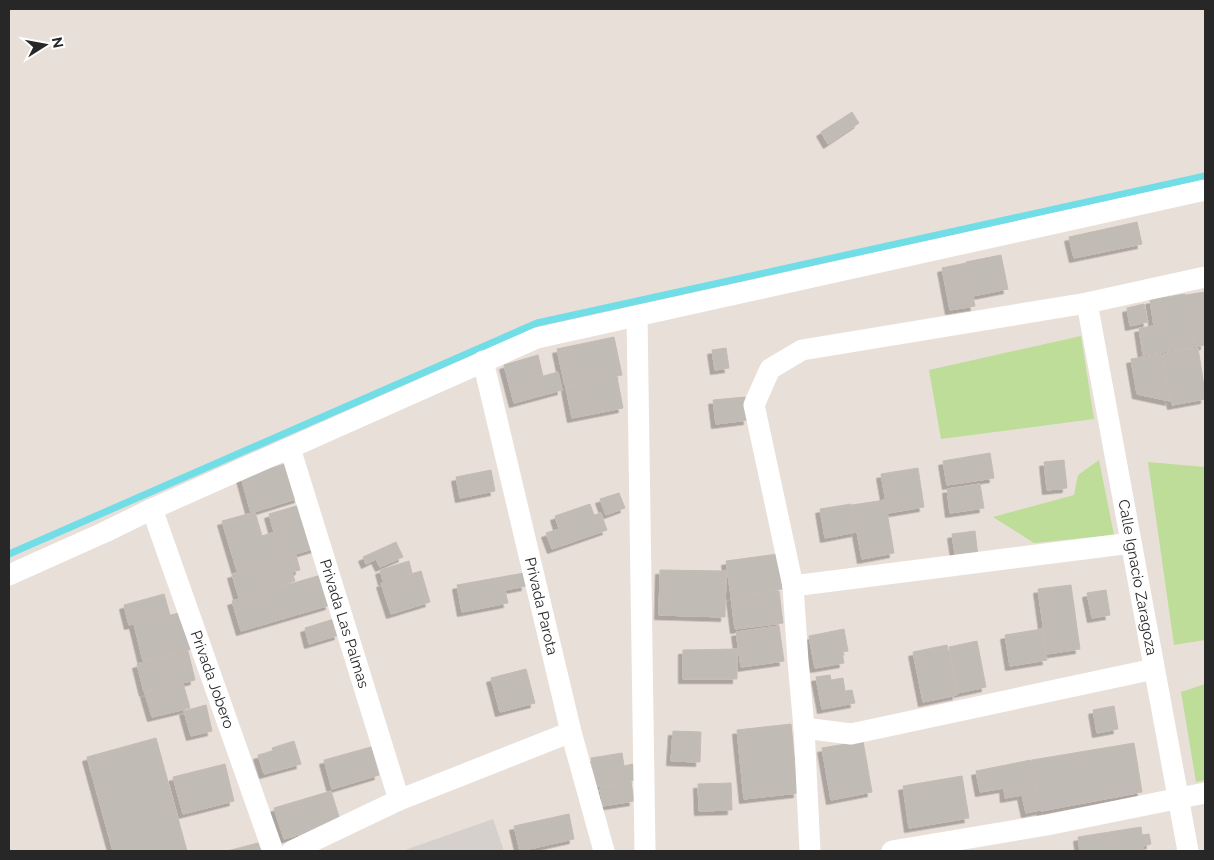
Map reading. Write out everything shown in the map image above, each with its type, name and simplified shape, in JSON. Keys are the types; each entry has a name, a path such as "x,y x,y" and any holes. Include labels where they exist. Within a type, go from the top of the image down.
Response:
{"street":[{"path":"9,576 152,509 537,338 1205,190"},
{"path":"810,851 804,728 793,586 754,405 770,370 802,350 1086,303 1205,276"},
{"name":"Calle Ignacio Zaragoza","path":"1086,303 1188,851"},
{"path":"636,316 645,851"},
{"name":"Privada Parota","path":"483,361 571,732 604,851"},
{"name":"Privada Las Palmas","path":"290,448 399,800"},
{"name":"Privada Jobero","path":"152,509 273,851"},
{"path":"793,586 1131,544"},
{"path":"804,728 851,734 1154,669"},
{"path":"292,851 399,800 571,732"},
{"path":"892,851 1047,825 1205,793"}],"green space":[{"path":"1081,336 1094,419 941,439 929,370"},
{"path":"1099,460 1114,535 1034,543 993,517 1074,495 1078,475"},
{"path":"1148,462 1205,467 1205,640 1174,645"},
{"path":"1205,684 1205,780 1196,782 1181,692"}],"shaded area":[{"path":"493,819 504,851 402,851"}],"building":[{"path":"852,112 859,123 828,144 821,132"},
{"path":"1137,222 1142,244 1074,258 1069,237"},
{"path":"1001,255 1008,289 973,296 966,262"},
{"path":"966,263 975,306 950,310 942,268"},
{"path":"1205,292 1205,345 1195,347 1186,295"},
{"path":"1185,294 1194,347 1143,355 1139,328 1154,326 1150,300"},
{"path":"1144,304 1148,322 1130,326 1127,308"},
{"path":"614,337 622,375 565,386 557,349"},
{"path":"726,348 729,368 715,370 712,350"},
{"path":"1198,348 1205,399 1172,405 1163,354"},
{"path":"1162,354 1170,401 1137,394 1131,359"},
{"path":"538,355 543,376 558,372 562,390 514,403 504,365"},
{"path":"617,377 623,408 572,418 566,387"},
{"path":"745,397 748,420 716,424 713,400"},
{"path":"990,453 994,478 947,485 943,461"},
{"path":"1064,460 1067,488 1047,490 1044,462"},
{"path":"288,463 299,498 251,513 241,477"},
{"path":"918,468 924,507 888,513 881,474"},
{"path":"491,470 495,491 460,498 456,477"},
{"path":"980,484 984,508 950,513 947,489"},
{"path":"619,493 625,508 606,515 600,499"},
{"path":"885,500 894,553 862,559 852,505"},
{"path":"303,504 316,548 237,571 222,521 255,512 262,536 274,532 269,514"},
{"path":"590,504 594,515 601,513 607,530 552,549 546,533 559,529 555,516"},
{"path":"851,504 856,532 825,538 820,509"},
{"path":"975,531 978,557 956,560 952,534"},
{"path":"396,542 403,557 380,567 376,559 366,564 363,557"},
{"path":"778,554 782,589 731,596 726,561"},
{"path":"296,555 300,570 292,572 295,581 239,598 232,574"},
{"path":"409,561 412,573 383,581 380,570"},
{"path":"660,570 726,571 725,617 659,615"},
{"path":"421,571 430,602 391,614 381,583"},
{"path":"524,573 526,586 505,590 508,603 462,612 457,585"},
{"path":"321,575 330,605 241,631 232,601"},
{"path":"1071,585 1080,649 1047,654 1038,589"},
{"path":"1106,590 1110,615 1092,618 1087,593"},
{"path":"779,591 783,623 735,629 731,597"},
{"path":"164,594 170,615 129,625 124,605"},
{"path":"183,612 192,649 143,661 134,624"},
{"path":"334,619 339,635 309,644 305,628"},
{"path":"779,626 784,661 741,667 736,632"},
{"path":"844,629 848,651 842,652 844,663 815,668 809,636"},
{"path":"1042,629 1047,660 1010,666 1005,635"},
{"path":"977,641 986,687 958,693 949,647"},
{"path":"947,645 957,695 923,702 913,652"},
{"path":"737,649 737,679 683,679 683,650"},
{"path":"188,651 195,680 144,692 137,664"},
{"path":"526,669 535,703 500,712 491,678"},
{"path":"830,675 831,680 843,678 845,691 852,690 855,703 822,709 816,677"},
{"path":"183,683 190,708 152,717 145,693"},
{"path":"206,705 212,731 191,736 184,711"},
{"path":"1114,706 1118,729 1097,733 1093,710"},
{"path":"791,724 798,793 744,799 737,730"},
{"path":"673,731 701,732 700,762 671,761"},
{"path":"156,738 187,851 113,851 87,757"},
{"path":"294,741 301,764 264,774 258,755 273,751 272,748"},
{"path":"863,741 872,792 831,800 822,748"},
{"path":"1134,743 1142,792 1041,811 1032,760"},
{"path":"371,747 379,775 332,789 324,760"},
{"path":"622,753 624,766 633,764 636,780 596,787 591,758"},
{"path":"1031,760 1040,810 1026,813 1022,795 1005,798 1004,788 980,792 976,771"},
{"path":"225,764 234,801 183,814 173,777"},
{"path":"962,776 969,818 909,828 903,786"},
{"path":"631,782 634,801 603,806 600,788"},
{"path":"731,783 732,810 699,811 698,784"},
{"path":"331,791 341,823 284,839 274,808"},
{"path":"569,814 574,839 520,851 514,826"},
{"path":"1141,827 1142,835 1149,834 1151,844 1143,846 1144,851 1080,851 1078,837"},
{"path":"258,843 261,851 227,851"}],"waterway":[{"path":"9,554 537,323 1205,176"}]}
